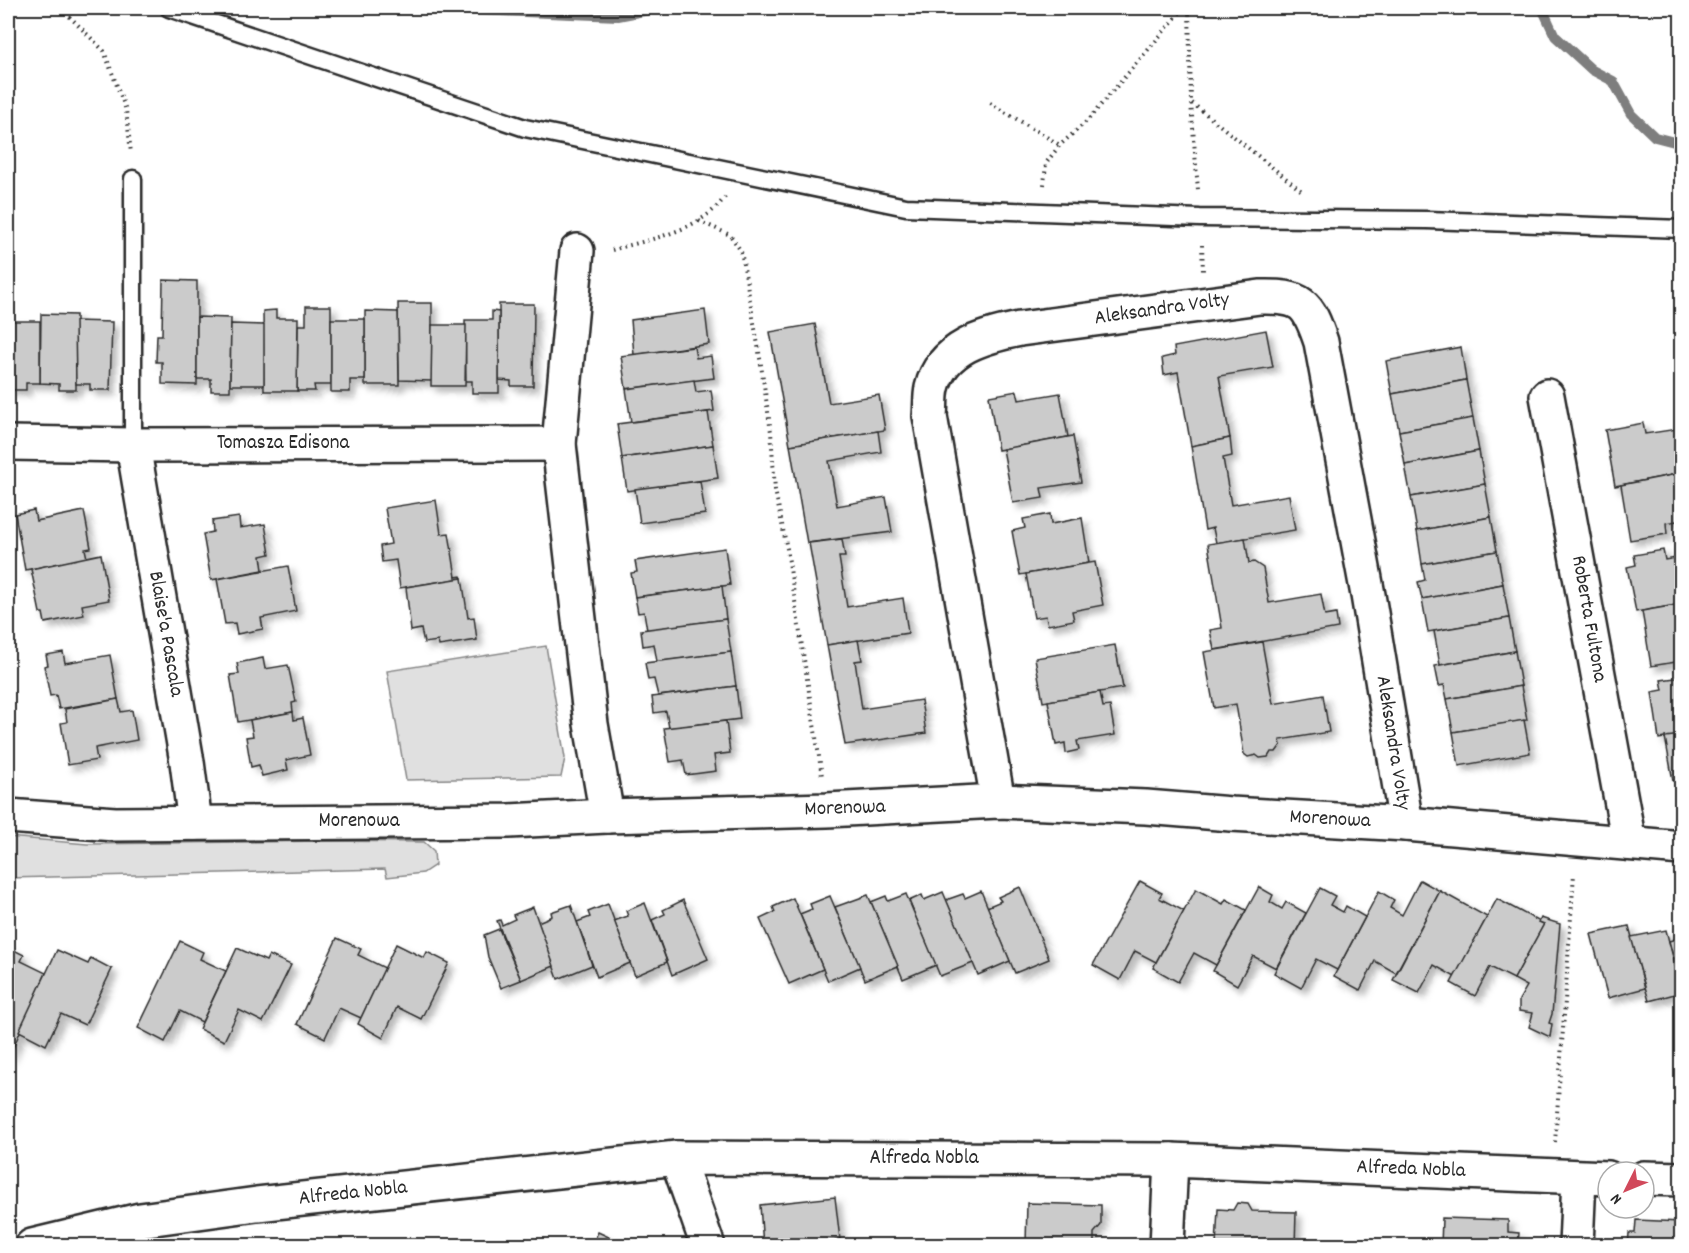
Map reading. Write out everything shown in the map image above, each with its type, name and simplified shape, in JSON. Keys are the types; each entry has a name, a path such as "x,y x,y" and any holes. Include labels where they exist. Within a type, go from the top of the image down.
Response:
{"street":[{"path":"578,251 559,444 591,724 607,816"},
{"name":"Aleksandra Volty","path":"998,801 930,416 932,389 939,368 958,349 988,335 1260,297 1287,297 1302,304 1313,318 1321,342 1366,583 1406,824"},
{"name":"Roberta Fultona","path":"1547,396 1629,843"},
{"name":"Tomasza Edisona","path":"8,443 559,444"},
{"name":"Blaise'a Pascala","path":"133,445 187,762 195,823"},
{"name":"Morenowa","path":"8,816 115,824 509,821 827,810 998,801 1146,807 1406,824 1682,848"},
{"path":"678,1158 708,1245"},
{"name":"Alfreda Nobla","path":"32,1245 140,1220 268,1203 678,1158 1171,1160 1580,1177"},
{"path":"1167,1245 1171,1160"},
{"path":"1576,1245 1580,1177"},
{"path":"1656,1178 1682,1179"}],"lane":[{"path":"169,8 525,128 906,207 1200,218 1427,220 1682,229"},
{"path":"133,445 134,178"}],"path":[{"path":"61,8 104,51 126,110 134,178"},
{"path":"1029,212 1040,200 1046,163 1060,145 1087,121 1184,8"},
{"path":"1189,8 1191,103 1205,304"},
{"path":"990,103 1060,145"},
{"path":"1191,103 1341,219"},
{"path":"578,251 608,252 663,235 699,221 724,200"},
{"path":"699,221 730,235 741,251 771,432 775,490 787,549 822,776"},
{"path":"1563,873 1584,875"},
{"path":"1574,874 1580,1177"}],"shaded area":[{"path":"546,646 565,758 561,777 406,780 387,671"},
{"path":"8,837 87,844 424,842 434,851 435,865 423,873 387,877 385,869 8,878"}],"building":[{"path":"163,280 197,281 197,385 162,384 162,362 156,362 157,335 162,335"},
{"path":"398,303 432,303 432,381 399,380"},
{"path":"499,304 534,304 533,386 511,386 511,381 499,380"},
{"path":"306,306 331,306 331,385 314,385 315,391 297,391 298,325 306,325"},
{"path":"276,310 276,318 298,318 297,391 264,391 263,311"},
{"path":"705,310 709,344 634,355 631,320"},
{"path":"365,311 398,312 399,385 365,385"},
{"path":"492,311 499,312 499,393 472,393 472,381 466,381 465,320 492,320"},
{"path":"41,314 76,315 76,390 59,390 59,384 40,383"},
{"path":"197,317 231,318 230,391 211,391 211,379 197,379"},
{"path":"331,319 365,319 365,380 350,380 350,392 331,392"},
{"path":"8,321 40,321 40,383 26,383 26,390 8,390"},
{"path":"75,321 112,322 110,390 90,390 90,384 76,384"},
{"path":"231,324 264,325 264,385 230,385"},
{"path":"815,324 829,403 879,395 885,430 790,445 770,332"},
{"path":"432,325 466,325 465,386 431,386"},
{"path":"1266,330 1273,367 1219,376 1230,438 1191,446 1178,372 1164,375 1162,358 1175,355 1174,347"},
{"path":"694,347 696,358 711,356 714,378 626,389 621,356"},
{"path":"1461,347 1466,380 1392,394 1386,361"},
{"path":"694,380 696,392 711,390 714,411 631,422 626,389"},
{"path":"1466,380 1473,418 1399,431 1392,394"},
{"path":"1017,391 1019,400 1060,393 1068,437 998,450 989,396"},
{"path":"708,412 713,445 622,458 617,424"},
{"path":"1473,418 1479,451 1405,465 1399,431"},
{"path":"1643,423 1645,434 1677,429 1682,457 1682,473 1615,486 1605,430"},
{"path":"878,431 881,452 829,461 837,506 886,497 892,532 807,543 790,445"},
{"path":"1073,436 1081,482 1041,488 1043,498 1013,503 1003,449"},
{"path":"1230,438 1232,456 1223,458 1231,505 1289,495 1295,530 1216,543 1213,528 1205,530 1191,446"},
{"path":"713,445 718,478 627,491 622,458"},
{"path":"1479,451 1485,484 1411,497 1405,465"},
{"path":"1682,473 1682,520 1666,523 1667,534 1630,540 1621,485"},
{"path":"700,481 705,514 640,523 635,489"},
{"path":"1485,484 1491,517 1417,531 1411,497"},
{"path":"436,500 441,534 449,533 456,577 461,576 462,578 400,588 396,560 382,562 380,546 391,544 385,508"},
{"path":"34,510 36,521 84,511 91,548 85,549 87,558 25,570 15,514"},
{"path":"1050,514 1051,524 1082,518 1089,563 1020,575 1012,531 1025,528 1023,519"},
{"path":"239,517 240,528 265,524 270,554 261,556 263,570 211,580 203,534 213,532 212,521"},
{"path":"1491,517 1497,551 1422,564 1417,531"},
{"path":"1245,538 1249,563 1254,562 1263,568 1269,603 1321,594 1325,616 1336,614 1338,628 1214,650 1210,630 1222,628 1208,544"},
{"path":"842,539 845,557 839,557 847,607 903,598 908,633 827,645 809,543"},
{"path":"725,548 730,585 635,597 631,573 637,572 635,561"},
{"path":"1663,550 1665,560 1682,557 1682,604 1636,612 1627,567 1636,565 1634,555"},
{"path":"1497,551 1503,584 1422,599 1418,582 1425,580 1422,564"},
{"path":"101,554 109,600 82,605 84,615 45,623 43,613 40,613 31,569"},
{"path":"1095,562 1103,605 1072,611 1074,620 1048,625 1046,616 1034,618 1026,574"},
{"path":"288,566 296,611 261,618 263,629 237,634 235,623 225,624 217,579"},
{"path":"462,578 468,618 474,617 477,640 439,646 438,641 424,643 421,629 411,631 406,587"},
{"path":"1503,584 1509,618 1428,632 1422,599"},
{"path":"722,586 726,619 647,630 644,612 638,613 635,597"},
{"path":"1682,604 1682,661 1651,666 1642,611"},
{"path":"1509,618 1515,651 1440,665 1434,631"},
{"path":"726,619 731,652 657,662 654,644 643,646 641,630"},
{"path":"858,640 862,660 855,661 862,709 921,700 926,733 845,745 827,645"},
{"path":"1262,642 1273,704 1323,695 1329,732 1280,740 1281,745 1276,752 1271,752 1268,757 1260,758 1256,755 1248,757 1244,754 1236,704 1214,708 1204,652"},
{"path":"1115,645 1123,688 1043,702 1035,658"},
{"path":"1515,651 1521,686 1447,699 1444,685 1439,686 1435,666"},
{"path":"63,652 65,663 110,655 118,699 59,709 56,695 50,696 44,666 48,665 46,655"},
{"path":"731,652 736,686 658,696 654,679 648,680 645,663"},
{"path":"263,658 265,669 288,665 296,702 292,703 293,712 238,722 230,675 239,674 237,663"},
{"path":"1682,677 1682,735 1659,739 1652,692 1663,690 1661,680"},
{"path":"736,686 740,719 669,728 666,711 654,713 652,697"},
{"path":"1521,686 1527,720 1453,732 1447,699"},
{"path":"1100,692 1103,707 1110,706 1115,735 1077,741 1079,750 1066,753 1065,743 1056,745 1048,701"},
{"path":"118,699 121,712 132,710 137,740 95,748 97,760 68,765 61,723 67,722 65,709"},
{"path":"293,712 294,720 303,718 310,755 286,760 288,770 262,776 259,765 251,767 246,737 253,736 250,720"},
{"path":"1524,720 1530,753 1459,766 1453,732"},
{"path":"726,721 730,753 714,755 716,771 686,775 683,760 670,762 664,728"},
{"path":"1682,735 1682,779 1673,781 1665,737"},
{"path":"1420,880 1440,891 1396,973 1375,961 1360,990 1334,976 1379,891 1394,900 1390,908 1402,915"},
{"path":"1140,881 1162,893 1159,898 1184,911 1156,962 1135,951 1120,980 1093,965"},
{"path":"1020,887 1049,959 1015,973 987,907 1001,901 998,897"},
{"path":"1259,887 1273,895 1270,902 1282,909 1286,902 1306,913 1276,968 1253,956 1237,985 1213,971"},
{"path":"1320,888 1335,896 1330,905 1343,912 1346,906 1365,917 1337,970 1316,959 1301,988 1274,973"},
{"path":"1196,889 1223,904 1226,899 1246,910 1216,965 1194,953 1178,982 1153,968"},
{"path":"981,891 1010,961 978,975 946,900 963,894 965,898"},
{"path":"1440,891 1487,917 1455,977 1434,965 1419,993 1393,980"},
{"path":"943,892 973,963 940,976 909,901 922,895 924,900"},
{"path":"906,894 936,965 903,979 871,902 886,896 888,901"},
{"path":"868,895 898,966 865,980 835,907"},
{"path":"830,896 860,967 828,981 800,914 812,909 810,904"},
{"path":"793,898 823,969 789,984 760,919 775,912 773,907"},
{"path":"1497,899 1544,924 1514,979 1490,967 1475,996 1451,983"},
{"path":"683,900 708,959 672,975 652,920 665,914 663,910"},
{"path":"645,903 667,962 635,976 614,921 628,916 626,911"},
{"path":"608,904 630,963 597,977 577,922 590,917 588,912"},
{"path":"571,905 592,965 558,979 538,922 552,916 551,912"},
{"path":"533,907 554,966 521,980 497,921 500,920 502,925 515,919 513,915"},
{"path":"1541,918 1560,924 1552,1014 1549,1023 1552,1024 1550,1037 1529,1027 1533,1013 1519,1011 1519,1000 1527,986 1514,979 1544,924 1539,922"},
{"path":"1629,926 1645,988 1608,998 1591,934"},
{"path":"499,929 521,980 501,988 488,957 484,935"},
{"path":"1666,930 1682,992 1649,1001 1631,937"},
{"path":"1682,937 1682,988 1669,941"},
{"path":"337,938 361,949 358,955 385,968 361,1018 339,1008 325,1038 297,1024"},
{"path":"180,941 203,952 200,959 226,971 202,1022 180,1011 165,1042 138,1028"},
{"path":"396,944 424,958 427,952 449,963 421,1019 397,1007 383,1038 358,1024"},
{"path":"8,947 24,955 21,961 46,973 9,1057"},
{"path":"237,948 266,961 269,955 291,965 263,1022 239,1010 224,1041 199,1029"},
{"path":"57,950 88,964 91,958 112,969 85,1025 61,1014 46,1045 19,1031"},
{"path":"835,1197 840,1240 787,1246 763,1246 760,1205"},
{"path":"1027,1203 1101,1205 1101,1225 1094,1233 1094,1246 1026,1245"},
{"path":"1237,1203 1248,1204 1252,1211 1296,1212 1295,1246 1216,1246 1218,1209 1233,1210"},
{"path":"1442,1218 1508,1220 1508,1232 1519,1233 1518,1246 1441,1246"},
{"path":"1636,1220 1682,1222 1682,1246 1628,1246 1629,1233 1635,1233"},
{"path":"598,1232 628,1246 592,1246"},
{"path":"840,1240 840,1246 787,1246"}],"waterway":[{"path":"467,8 618,16 659,8"},
{"path":"1542,8 1555,36 1592,70 1613,81 1631,114 1655,137 1682,144"}]}
